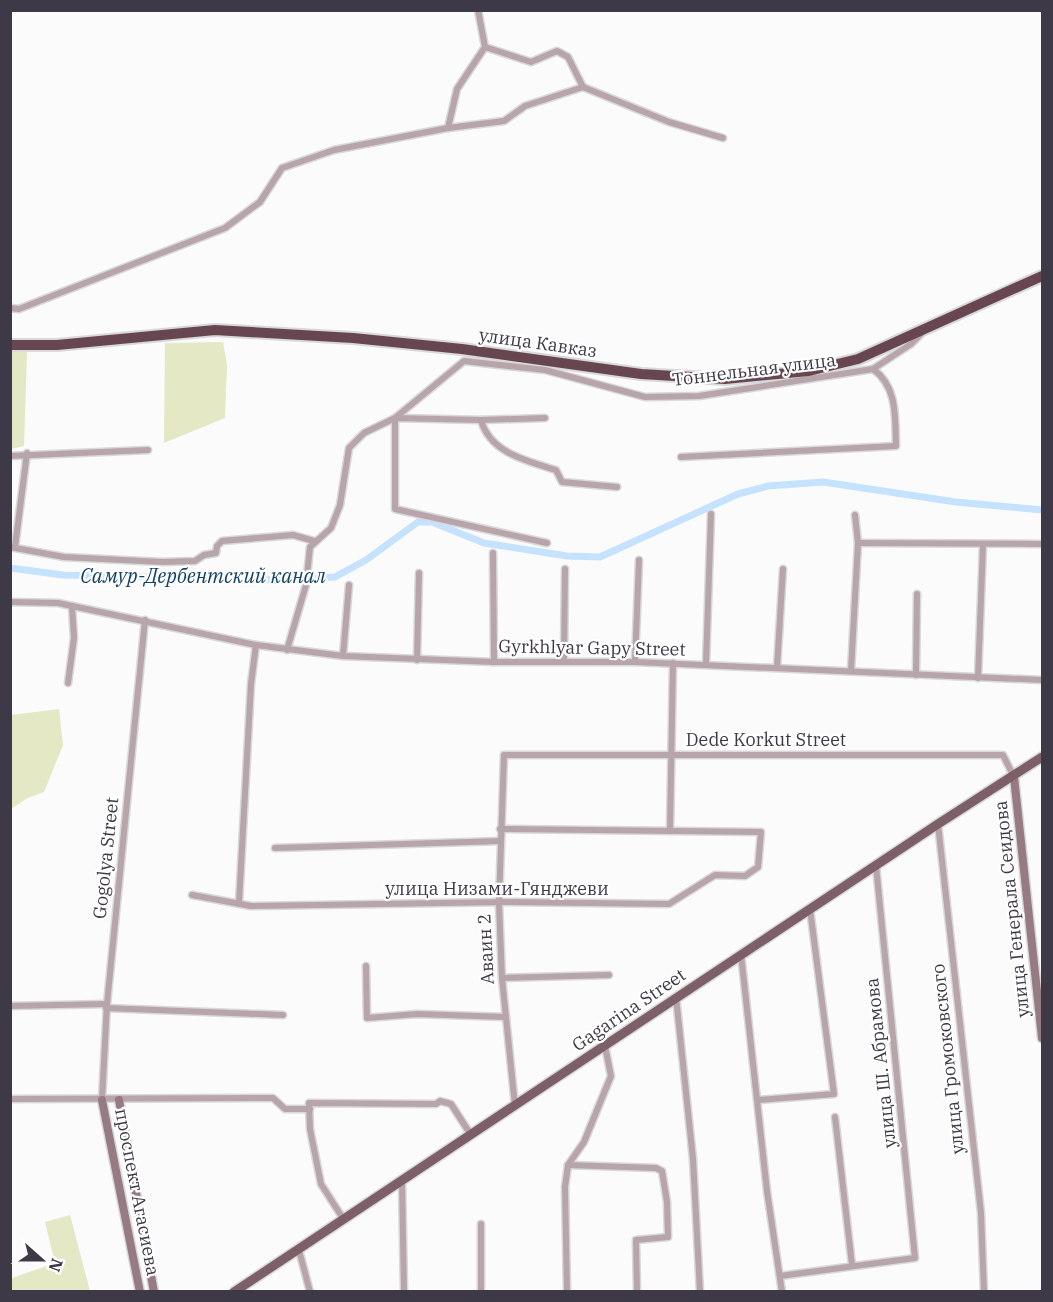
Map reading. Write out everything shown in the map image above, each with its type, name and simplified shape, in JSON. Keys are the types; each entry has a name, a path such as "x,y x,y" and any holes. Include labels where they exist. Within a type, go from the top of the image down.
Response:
{"highway":[{"name":"улица Кавказ","path":"10,345 57,345 215,330 353,338 462,348 641,374 725,379 809,371 858,359 931,324 1042,276"}],"main road":[{"name":"Gagarina Street","path":"234,1292 676,997 1042,757"}],"street":[{"path":"448,128 457,89 485,47 478,10"},
{"path":"485,47 531,63 557,51 568,57 583,87"},
{"path":"10,308 19,309 225,228 260,201 282,168 334,150 448,128 504,121 525,106 583,87 669,122 723,138"},
{"path":"681,457 896,446 893,396 884,377 873,369 911,344 931,324"},
{"path":"454,367 462,348"},
{"name":"Тоннельная улица","path":"394,418 454,367 470,360 545,370 645,397 699,396 873,369"},
{"path":"394,418 395,509 547,543"},
{"path":"287,650 306,585 306,565 314,542 325,535 336,519 349,448 364,433 394,418 482,420 545,418"},
{"path":"482,420 484,432 500,448 521,459 556,470 562,482 617,487"},
{"path":"10,456 27,453 148,450"},
{"path":"27,453 13,547 64,557 162,562 198,560 204,555 216,553 217,546 222,541 293,535 314,542"},
{"path":"706,664 711,514"},
{"path":"851,671 858,543 855,514"},
{"path":"858,543 1042,544"},
{"path":"978,678 983,545"},
{"path":"493,553 494,662"},
{"path":"635,662 639,560"},
{"path":"564,661 565,569"},
{"path":"777,668 783,569"},
{"path":"417,660 419,573"},
{"path":"343,656 349,585"},
{"path":"916,675 917,594"},
{"name":"Gyrkhlyar Gapy Street","path":"10,602 72,606 256,645 343,656 494,662 706,664 1042,680"},
{"path":"68,683 74,638 72,606"},
{"name":"Gogolya Street","path":"102,1100 106,1006 145,620"},
{"path":"239,903 250,684 256,645"},
{"path":"500,829 670,831 674,663"},
{"name":"Dede Korkut Street","path":"504,754 1003,755 1014,777"},
{"name":"Аваин 2","path":"504,754 499,904 502,978 515,1106"},
{"name":"улица Генерала Сеидова","path":"1014,777 1042,1038"},
{"name":"улица Громоковского","path":"938,824 981,1213 984,1292"},
{"name":"улица Низами-Гянджеви","path":"192,895 251,906 669,904 715,875 745,876 758,867 760,832 670,831"},
{"path":"275,848 501,841"},
{"name":"улица Ш. Абрамова","path":"852,1265 915,1258 876,866"},
{"path":"758,1100 834,1094 810,909"},
{"path":"741,954 782,1292"},
{"path":"366,966 367,1018 417,1014 506,1017"},
{"path":"502,978 609,975"},
{"path":"676,997 693,1159 700,1292"},
{"path":"10,1006 106,1006 284,1015"},
{"path":"567,1292 564,1187 568,1165 584,1142 611,1076 605,1046"},
{"path":"10,1099 273,1098 285,1109 309,1106 436,1104 440,1101 451,1104 471,1135"},
{"name":"проспект Агасиева","path":"102,1100 140,1292"},
{"path":"119,1100 154,1292"},
{"path":"309,1106 310,1129 321,1184 344,1220"},
{"path":"780,1276 852,1265 835,1117"},
{"path":"568,1165 656,1168 662,1171 667,1202 668,1237 636,1240 637,1292"},
{"path":"402,1180 404,1292"},
{"path":"481,1224 481,1292"},
{"path":"300,1250 310,1292"}],"green space":[{"path":"223,342 227,365 225,418 164,443 165,343"},
{"path":"11,352 27,352 24,446 11,449"},
{"path":"59,709 63,745 44,792 12,808 11,813 11,715"},
{"path":"70,1215 90,1291 11,1291 11,1274 12,1278 55,1263 45,1222"}],"waterway":[{"name":"Самур-Дербентский канал","path":"10,568 63,575 283,580 335,577 366,560 418,522 432,522 484,543 567,556 600,557 738,494 768,486 823,482 956,502 1042,510"}]}
